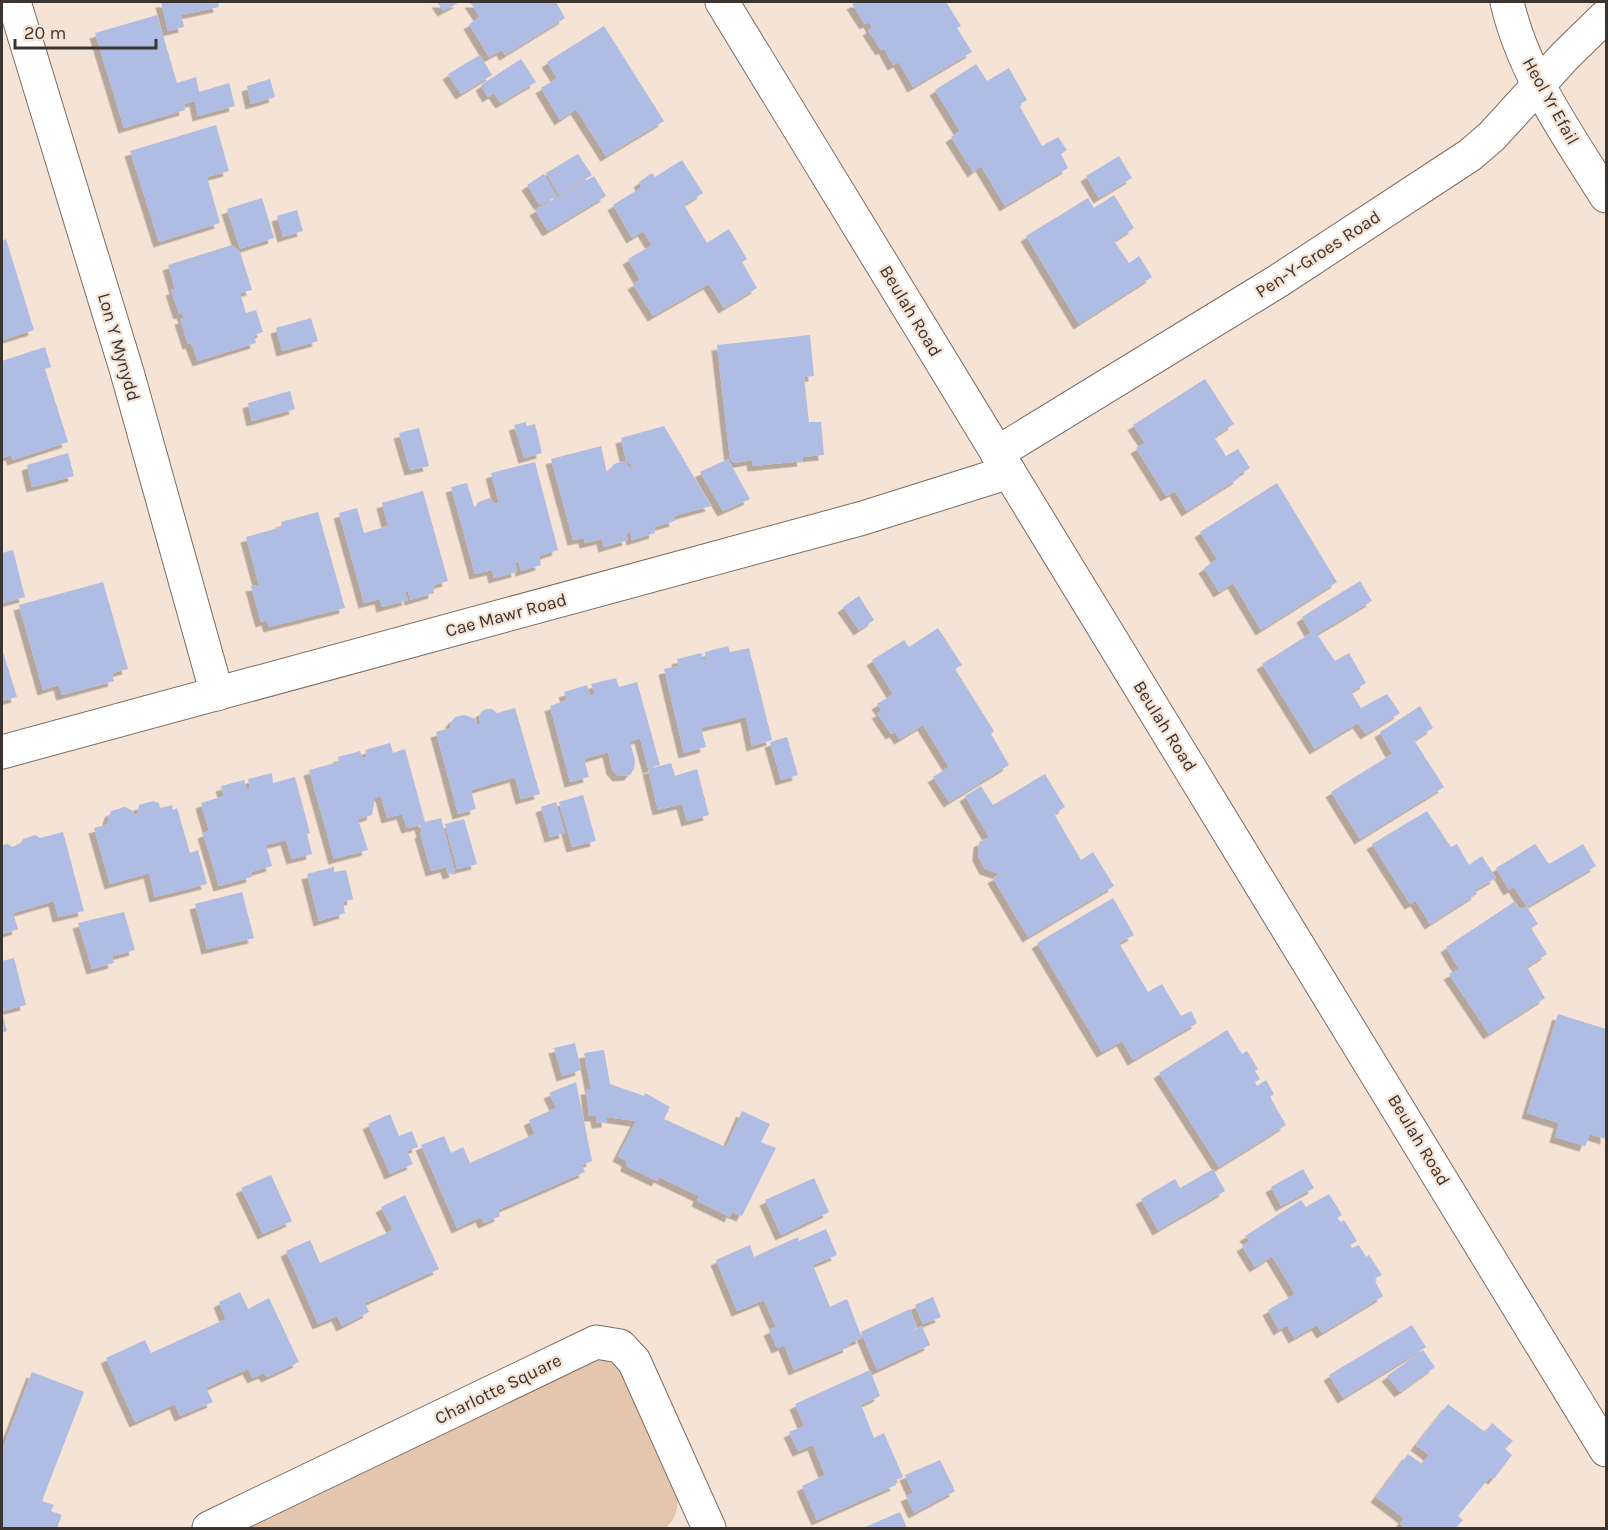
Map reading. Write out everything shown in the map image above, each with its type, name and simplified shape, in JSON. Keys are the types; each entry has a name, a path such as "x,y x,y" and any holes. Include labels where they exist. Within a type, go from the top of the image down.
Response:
{"street":[{"name":"Lon Y Mynydd","path":"14,2 127,372 217,694"},
{"name":"Beulah Road","path":"722,2 1256,873 1606,1450"},
{"name":"Heol Yr Efail","path":"1507,2 1515,30 1539,85 1606,195"},
{"name":"Pen-Y-Groes Road","path":"1003,463 1470,155 1492,135 1564,56 1606,16"},
{"name":"Cae Mawr Road","path":"2,752 862,518 1003,463"},
{"name":"Charlotte Square","path":"209,1528 596,1342 620,1346 634,1361 702,1524"}],"shaded area":[{"path":"595,1359 609,1359 620,1368 678,1499 675,1515 665,1528 240,1528"}],"building":[{"path":"161,2 218,2 219,7 181,15 184,27 168,31"},
{"path":"437,2 460,2 443,11"},
{"path":"470,2 556,2 565,18 505,55 502,50 489,57 469,24 480,17"},
{"path":"855,2 946,2 961,26 957,28 972,52 913,87 899,62 893,65 884,48 881,50 868,30 872,28 869,22 865,24 852,4"},
{"path":"157,15 177,83 196,77 199,92 229,83 235,106 198,116 195,101 184,104 185,110 124,128 95,33"},
{"path":"604,26 664,121 606,156 576,109 560,120 541,88 557,78 547,62"},
{"path":"480,55 492,75 461,94 448,74"},
{"path":"521,59 536,82 501,103 494,93 488,97 481,85"},
{"path":"976,64 987,81 1009,68 1027,100 1019,105 1042,146 1058,137 1067,150 1061,154 1068,168 1005,206 981,166 973,172 951,137 960,131 935,90"},
{"path":"270,79 275,97 251,104 247,86"},
{"path":"216,125 229,171 207,177 220,223 159,242 130,151"},
{"path":"578,154 592,175 559,195 546,173"},
{"path":"1119,156 1132,178 1099,198 1086,176"},
{"path":"682,160 703,193 684,205 707,243 729,229 747,259 742,262 757,288 724,308 709,284 653,316 633,284 640,280 628,259 652,245 643,231 632,238 613,205 642,187 639,182 652,173 655,177"},
{"path":"544,174 557,196 540,205 527,185"},
{"path":"594,176 606,196 548,231 535,210"},
{"path":"1114,195 1134,228 1114,241 1129,263 1139,256 1152,277 1079,324 1026,236 1088,198 1094,208"},
{"path":"262,198 274,238 240,249 227,209"},
{"path":"297,210 303,231 283,237 277,216"},
{"path":"6,239 34,330 2,340 2,241"},
{"path":"232,245 240,252 252,290 240,293 246,313 256,310 263,332 254,335 256,343 198,361 191,343 188,344 180,319 184,318 182,313 179,314 171,290 175,289 168,265"},
{"path":"311,318 318,341 282,351 276,328"},
{"path":"810,335 814,376 804,377 809,422 821,422 824,455 802,457 803,461 753,466 752,460 734,463 730,459 717,345"},
{"path":"45,347 51,367 45,369 68,442 13,460 11,455 2,458 2,361"},
{"path":"1205,379 1234,424 1214,437 1226,456 1238,449 1250,468 1238,475 1239,478 1187,511 1175,491 1166,496 1136,448 1145,443 1133,425"},
{"path":"290,391 295,409 252,421 248,403"},
{"path":"526,422 527,426 535,424 542,453 524,458 514,425"},
{"path":"664,426 711,506 674,516 675,521 654,527 655,533 632,540 630,532 626,534 628,540 604,547 602,539 585,543 584,538 573,540 551,459 601,446 607,473 614,464 624,461 630,468 633,466 626,461 621,438"},
{"path":"419,428 429,466 410,470 399,433"},
{"path":"68,453 74,476 32,487 27,465"},
{"path":"728,459 750,499 723,511 700,472"},
{"path":"535,462 558,550 539,556 541,565 521,571 519,562 515,563 517,572 494,578 492,570 475,574 451,487 467,483 475,509 478,502 490,498 495,504 499,503 491,473"},
{"path":"1277,483 1337,582 1261,630 1233,583 1219,592 1204,568 1217,559 1200,532"},
{"path":"423,491 448,581 433,585 434,593 410,600 408,591 405,592 408,600 382,607 380,599 364,603 339,513 357,508 364,533 388,526 382,503"},
{"path":"318,512 345,608 269,627 267,620 261,622 251,586 259,585 246,537 282,527 281,522"},
{"path":"13,550 25,597 2,603 2,553"},
{"path":"1360,581 1372,601 1317,634 1335,661 1349,653 1366,683 1351,692 1361,708 1387,694 1400,713 1366,734 1358,723 1315,749 1262,664 1311,633 1302,617"},
{"path":"103,582 128,669 112,673 114,681 62,695 59,685 43,690 19,605"},
{"path":"859,596 874,620 859,630 843,607"},
{"path":"938,628 962,665 955,669 994,731 991,734 1009,765 949,802 933,777 949,767 923,725 900,739 895,732 891,734 877,713 882,711 877,704 893,694 872,660 904,640 909,647"},
{"path":"728,646 730,652 749,648 772,740 752,746 746,717 701,728 706,747 684,753 664,669 678,666 677,659 701,653 703,659 706,659 705,652"},
{"path":"2,649 17,697 2,701"},
{"path":"616,678 619,687 637,682 660,765 648,768 640,738 630,742 635,760 634,769 630,775 618,776 612,769 608,752 584,759 589,777 570,782 550,706 567,700 564,692 587,685 590,696 595,694 591,684"},
{"path":"1420,706 1433,728 1414,740 1444,787 1360,839 1331,792 1392,754 1380,732"},
{"path":"515,708 540,794 521,799 515,777 471,790 476,809 458,814 436,732 450,728 455,717 464,715 476,719 477,724 481,724 479,718 481,712 486,709 492,709 497,713"},
{"path":"787,737 798,775 781,780 770,742"},
{"path":"390,743 393,753 405,749 425,822 441,818 455,872 448,874 446,867 431,871 420,833 422,832 420,825 407,828 402,814 387,818 381,796 375,798 372,815 358,819 368,850 334,859 309,770 339,762 338,757 360,751 362,758 367,757 365,750"},
{"path":"671,763 675,776 697,769 709,815 687,821 682,804 658,810 648,769"},
{"path":"272,773 273,783 295,777 310,833 307,834 312,854 292,859 286,840 266,845 272,866 251,872 252,877 219,886 203,833 209,831 201,803 224,796 221,786 244,780 247,789 250,789 248,779"},
{"path":"1045,774 1065,807 1054,814 1081,860 1093,852 1114,886 1028,937 993,878 1000,874 985,869 978,856 979,842 989,837 965,796 981,786 993,805"},
{"path":"583,795 596,841 572,847 559,802"},
{"path":"153,801 159,803 160,808 172,805 173,810 177,808 190,853 198,850 207,884 155,897 149,873 110,884 94,828 109,824 108,818 111,811 125,807 133,811 134,815 137,814 139,805"},
{"path":"556,802 565,833 550,837 541,807"},
{"path":"1427,811 1451,847 1457,844 1469,865 1482,856 1496,878 1475,890 1477,894 1430,924 1416,901 1410,904 1372,844"},
{"path":"464,819 477,864 457,869 445,824"},
{"path":"63,832 84,911 58,917 54,901 13,913 18,929 2,934 2,845 8,844 12,847 20,844 23,839 35,835 40,838"},
{"path":"1535,844 1549,864 1583,844 1596,866 1527,907 1514,887 1509,890 1496,868"},
{"path":"334,867 334,872 346,870 353,899 343,902 345,913 319,921 307,874"},
{"path":"242,892 254,938 207,949 195,904"},
{"path":"1113,898 1134,935 1119,943 1148,992 1162,984 1181,1016 1191,1011 1197,1023 1133,1060 1122,1041 1102,1052 1037,943"},
{"path":"1514,902 1520,909 1527,907 1538,924 1531,928 1547,954 1527,967 1545,998 1489,1034 1449,974 1459,969 1446,947"},
{"path":"124,912 135,950 113,956 107,940 114,963 92,969 78,923"},
{"path":"14,958 26,1005 2,1011 2,961"},
{"path":"2,1012 7,1031 2,1033"},
{"path":"1558,1014 1606,1029 1606,1139 1590,1134 1585,1146 1555,1137 1559,1123 1527,1113"},
{"path":"1227,1030 1242,1054 1247,1051 1258,1069 1255,1071 1260,1079 1255,1082 1257,1086 1266,1080 1274,1094 1270,1097 1286,1125 1219,1167 1159,1073"},
{"path":"575,1043 581,1070 562,1076 554,1048"},
{"path":"604,1050 610,1084 644,1096 645,1093 670,1107 664,1119 726,1147 742,1111 770,1124 761,1142 776,1148 742,1216 732,1212 730,1217 697,1201 699,1196 659,1177 657,1181 626,1166 627,1161 618,1156 636,1121 607,1117 607,1122 597,1123 596,1116 589,1116 586,1089 591,1089 584,1053"},
{"path":"576,1082 592,1161 582,1165 585,1172 498,1210 500,1216 484,1223 481,1217 457,1228 421,1145 444,1136 451,1153 463,1147 470,1163 535,1134 529,1120 556,1108 549,1093"},
{"path":"390,1114 399,1136 412,1131 418,1147 407,1151 413,1164 390,1174 368,1124"},
{"path":"1213,1169 1225,1191 1158,1230 1141,1199 1175,1179 1180,1188"},
{"path":"1303,1169 1314,1188 1281,1206 1271,1187"},
{"path":"271,1175 292,1221 263,1234 241,1188"},
{"path":"814,1178 829,1212 781,1235 765,1200"},
{"path":"1329,1194 1342,1215 1337,1218 1341,1222 1344,1220 1357,1241 1350,1245 1352,1248 1359,1245 1366,1257 1369,1255 1382,1275 1374,1279 1383,1296 1322,1333 1317,1325 1294,1338 1287,1325 1279,1330 1268,1310 1295,1294 1272,1256 1255,1267 1242,1246 1250,1241 1245,1236 1301,1200 1306,1207"},
{"path":"405,1195 439,1269 365,1303 369,1312 342,1326 337,1316 318,1324 286,1251 310,1240 320,1263 393,1230 381,1207"},
{"path":"826,1229 837,1255 813,1265 830,1307 847,1299 862,1338 848,1344 849,1347 794,1370 784,1345 777,1348 769,1330 776,1327 764,1300 737,1311 716,1260 750,1245 754,1257 798,1237 799,1241"},
{"path":"240,1292 248,1309 269,1298 299,1362 267,1377 264,1373 253,1378 248,1369 206,1388 213,1402 180,1416 175,1404 135,1422 106,1358 145,1340 151,1353 226,1319 219,1302"},
{"path":"933,1297 941,1317 923,1324 915,1305"},
{"path":"910,1309 917,1328 907,1334 922,1326 930,1345 877,1370 861,1332"},
{"path":"1412,1325 1426,1347 1343,1398 1329,1375"},
{"path":"1423,1350 1435,1367 1400,1392 1387,1376"},
{"path":"870,1370 880,1396 861,1405 874,1438 884,1433 903,1477 894,1481 896,1485 817,1520 802,1486 825,1475 813,1445 798,1451 789,1432 804,1426 795,1404"},
{"path":"32,1372 84,1392 42,1501 54,1505 51,1511 62,1515 57,1528 2,1528 2,1450"},
{"path":"1448,1404 1485,1432 1492,1423 1513,1441 1505,1449 1512,1455 1494,1479 1490,1477 1458,1516 1463,1520 1456,1528 1406,1528 1400,1524 1404,1518 1376,1497 1408,1454 1422,1464 1429,1455 1416,1445"},
{"path":"940,1460 955,1491 914,1513 906,1496 913,1493 905,1475"},
{"path":"900,1512 907,1528 863,1528"}]}
